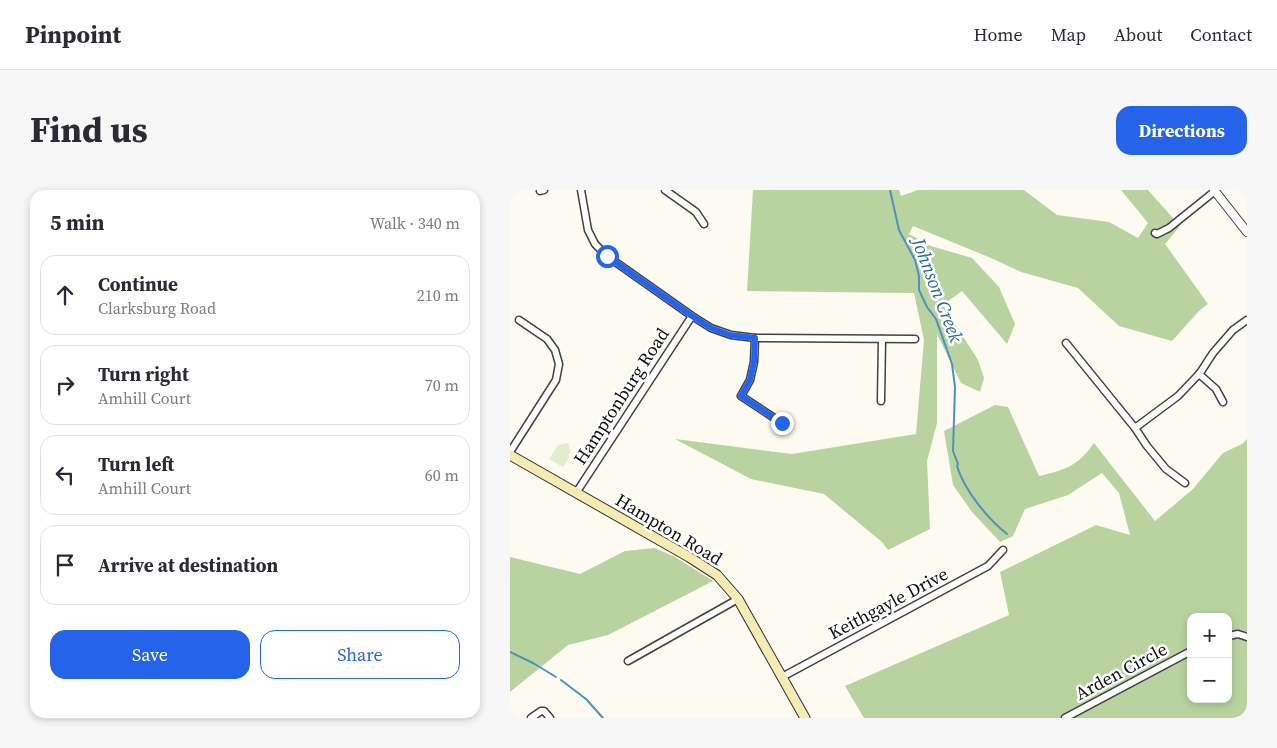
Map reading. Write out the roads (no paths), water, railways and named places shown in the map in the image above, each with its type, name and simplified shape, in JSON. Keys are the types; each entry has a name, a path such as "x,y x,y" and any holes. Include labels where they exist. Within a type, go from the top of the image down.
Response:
{"main road":[{"name":"Hampton Road","path":"510,453 576,493 690,557 717,576 738,599 805,718"}],"street":[{"path":"540,191 544,190"},
{"path":"581,190 588,230 595,244 607,256 711,328 730,335 755,338 915,339"},
{"path":"665,190 696,212 704,224"},
{"path":"1154,233 1157,234 1169,228 1214,190 1247,232"},
{"name":"Hamptonburg Road","path":"576,493 692,316"},
{"path":"510,453 556,380 559,364 555,350 547,339 519,320"},
{"path":"1135,428 1178,396 1199,374 1213,353 1233,330 1247,320"},
{"path":"755,338 754,362 750,380 741,396 782,423"},
{"path":"881,401 882,339"},
{"path":"1066,343 1135,428 1166,470 1185,483"},
{"path":"1199,374 1216,389 1222,402"},
{"name":"Keithgayle Drive","path":"782,677 988,566 1003,550"},
{"path":"628,661 738,599"},
{"path":"1232,635 1238,634 1247,637"},
{"name":"Arden Circle","path":"1065,718 1187,653"},
{"path":"531,718 541,711 548,715"}],"waterway":[{"name":"Johnson Creek","path":"890,190 899,230 915,260 919,276 919,290 927,307 936,319 952,364 955,387 953,451 960,475 977,503 1007,534"},
{"path":"510,652 556,677"},
{"path":"561,680 586,699 603,718"}]}
